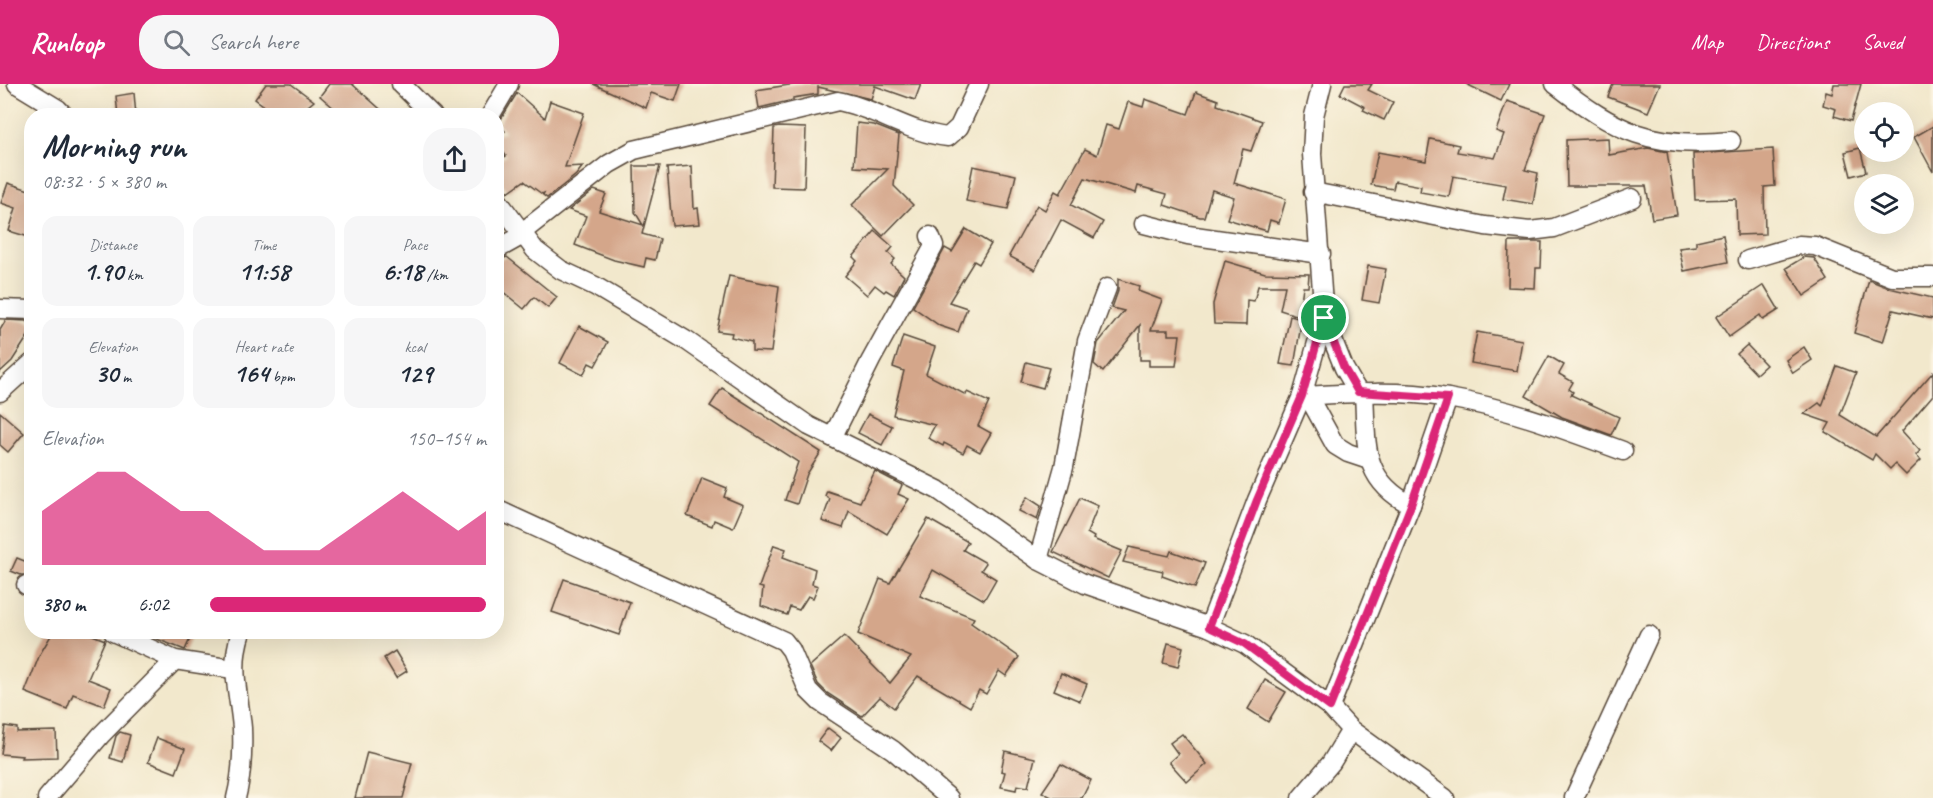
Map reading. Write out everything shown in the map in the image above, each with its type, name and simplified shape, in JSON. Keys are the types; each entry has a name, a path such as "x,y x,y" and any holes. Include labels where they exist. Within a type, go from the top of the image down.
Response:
{"street":[{"path":"17,84 58,108"},
{"path":"401,84 426,108"},
{"path":"495,108 509,84"},
{"path":"504,245 522,234 609,164 634,150 838,101 855,104 919,132 948,137 959,128 979,84"},
{"path":"1209,627 1257,500 1305,396 1324,318 1321,254 1313,192 1314,116 1322,84"},
{"path":"1555,84 1577,102 1629,132 1653,141 1701,144 1731,141"},
{"path":"1313,192 1485,226 1530,231 1554,228 1632,198"},
{"path":"504,209 522,234 547,261 596,286 687,341 809,426 834,436 938,490 1038,560 1085,584 1209,627 1245,644 1330,707 1351,729 1445,798"},
{"path":"1144,224 1188,235 1321,254"},
{"path":"834,436 934,246 930,236"},
{"path":"1748,260 1799,245 1815,246 1892,277 1933,277"},
{"path":"1038,560 1064,467 1087,341 1107,288"},
{"path":"0,309 24,310"},
{"path":"1324,318 1344,368 1361,392 1369,460 1381,485 1411,505"},
{"path":"0,392 24,370"},
{"path":"1305,396 1361,392 1448,398 1541,421 1623,451"},
{"path":"1305,396 1335,445 1348,453 1369,460"},
{"path":"1330,707 1411,505 1448,398"},
{"path":"504,513 784,641 791,650 808,690 820,702 893,750 949,798"},
{"path":"1574,798 1649,635"},
{"path":"128,639 175,660 233,669"},
{"path":"236,798 242,775 242,727 233,669 239,639"},
{"path":"46,798 101,735 175,660"},
{"path":"1301,798 1331,763 1351,729"}],"building":[{"path":"266,84 291,84 314,101 306,108 261,108 263,105 255,99"},
{"path":"329,84 352,84 379,108 334,108 320,96"},
{"path":"593,84 681,84 675,101 651,93 646,108"},
{"path":"796,84 921,84 915,100 875,86 871,99 818,87 818,94 793,98 793,100 759,108 756,90"},
{"path":"1345,84 1372,84 1368,90 1393,102 1384,120 1363,110 1365,107 1340,94"},
{"path":"1466,84 1509,84 1501,101"},
{"path":"1613,84 1660,84 1648,112 1608,97"},
{"path":"1834,84 1861,84 1856,102 1854,102 1851,121 1834,116 1836,109 1823,105 1826,92 1832,94"},
{"path":"1196,92 1218,100 1217,105 1262,121 1251,151 1243,149 1234,183 1286,199 1279,223 1270,220 1267,231 1227,219 1234,197 1212,190 1204,217 1200,217 1164,205 1167,194 1138,186 1136,193 1085,178 1071,205 1103,222 1094,238 1061,220 1035,270 1009,256 1037,205 1045,210 1055,191 1060,194 1085,149 1097,155 1106,125 1119,129 1128,102 1143,107 1145,99 1188,114"},
{"path":"134,93 135,108 117,108 116,96"},
{"path":"517,93 545,118 550,101 584,113 565,167 583,166 576,175 547,198 543,195 544,193 542,194 524,181 508,192 504,187 504,157 506,156 504,153 504,114"},
{"path":"1507,101 1545,114 1525,170 1538,173 1533,204 1503,199 1506,185 1453,176 1449,197 1420,192 1421,186 1395,181 1393,189 1371,185 1378,152 1426,161 1430,139 1459,145 1457,152 1495,158 1504,134 1496,131"},
{"path":"857,123 874,125 899,135 894,186 913,205 883,236 852,205 888,169 854,167"},
{"path":"1933,126 1933,172 1914,137"},
{"path":"774,128 806,128 804,188 772,187"},
{"path":"1608,138 1609,155 1648,148 1667,152 1677,215 1652,219 1646,186 1567,186 1566,140"},
{"path":"1773,149 1775,186 1764,187 1765,234 1737,235 1736,199 1695,200 1693,154"},
{"path":"1854,150 1854,162 1864,162 1866,172 1851,176 1845,152"},
{"path":"634,166 660,166 642,234 660,239 655,260 646,258 644,267 614,260 575,245 586,216 569,210 594,190 606,194 599,211 643,225 635,212"},
{"path":"692,166 694,209 698,208 700,224 672,226 667,168"},
{"path":"973,166 1016,175 1008,209 966,201"},
{"path":"8,183 24,188 24,236 9,231 16,208 1,203"},
{"path":"966,229 991,244 979,264 974,261 949,302 967,308 958,332 940,326 913,307 945,248 952,252"},
{"path":"875,231 893,247 888,253 895,259 891,264 904,276 894,295 886,290 884,292 875,285 867,295 845,276 857,261 853,257"},
{"path":"1723,235 1728,262 1684,271 1679,248 1696,246 1696,241"},
{"path":"1509,242 1542,242 1541,268 1536,268 1535,288 1508,287"},
{"path":"507,257 557,297 548,308 534,297 524,309 504,293 504,258"},
{"path":"1804,257 1814,258 1828,280 1804,296 1786,268"},
{"path":"1225,261 1265,273 1309,274 1308,287 1303,287 1299,316 1280,310 1285,286 1258,286 1254,301 1247,300 1246,325 1214,324 1213,304"},
{"path":"1368,266 1386,269 1379,303 1362,300"},
{"path":"729,276 779,286 771,352 752,351 752,342 731,337 732,333 717,331"},
{"path":"1118,279 1139,286 1138,291 1162,300 1151,330 1168,330 1168,335 1180,335 1176,366 1149,366 1149,360 1140,360 1140,325 1103,372 1094,364 1098,343 1124,311 1112,308 1118,291"},
{"path":"1869,280 1889,288 1933,298 1933,319 1893,310 1883,342 1854,333"},
{"path":"1764,285 1779,310 1763,320 1760,315 1729,337 1716,317"},
{"path":"1290,316 1302,319 1294,366 1280,364"},
{"path":"6,320 24,321 24,342 12,361 0,372 0,330"},
{"path":"579,326 608,342 595,366 589,363 583,375 560,363"},
{"path":"1477,332 1522,340 1517,371 1471,363"},
{"path":"903,336 935,347 926,374 966,395 967,392 989,402 978,426 991,433 980,452 967,445 963,453 944,443 943,446 928,438 935,425 893,415 904,371 893,367"},
{"path":"1747,345 1766,365 1756,374 1737,354"},
{"path":"1804,347 1812,360 1793,373 1786,360"},
{"path":"1549,356 1564,365 1559,374 1573,382 1569,389 1573,392 1571,395 1619,417 1611,435 1562,417 1526,396"},
{"path":"1026,362 1049,368 1043,388 1021,382"},
{"path":"1837,366 1856,373 1840,415 1876,437 1933,372 1933,395 1902,431 1920,451 1916,455 1921,460 1906,475 1895,464 1890,469 1875,454 1872,460 1825,432 1830,423 1804,414 1819,403 1822,406"},
{"path":"722,388 821,452 807,474 797,504 785,500 798,462 710,406"},
{"path":"0,412 24,433 8,452 0,445"},
{"path":"868,414 892,426 882,445 858,433"},
{"path":"875,471 902,485 898,494 909,499 887,534 849,511 843,528 822,521 830,499 825,496 827,491 860,502"},
{"path":"702,478 727,488 724,497 743,505 733,528 714,520 712,526 687,516"},
{"path":"1027,497 1041,506 1037,520 1019,511"},
{"path":"1080,498 1098,506 1087,533 1094,537 1093,539 1122,551 1108,578 1053,552"},
{"path":"928,519 968,542 963,550 986,563 981,570 996,579 984,600 933,570 920,596 974,618 971,623 1019,657 1006,676 999,671 986,694 979,690 970,707 918,676 894,708 880,697 862,716 827,693 818,684 810,666 844,636 890,683 911,657 858,634 880,579 890,583"},
{"path":"774,545 786,549 783,557 815,569 812,584 818,586 813,598 808,596 799,610 790,607 787,615 761,606 763,588 759,587"},
{"path":"1129,547 1169,556 1171,551 1205,563 1195,588 1162,576 1163,571 1123,562"},
{"path":"17,558 24,561 24,575 11,571"},
{"path":"564,579 630,602 619,635 552,612"},
{"path":"49,639 105,640 88,679 111,688 104,706 73,694 67,709 25,692 40,654"},
{"path":"157,639 190,639 185,650"},
{"path":"1168,643 1183,647 1178,667 1163,663"},
{"path":"395,651 407,671 396,678 384,658"},
{"path":"1061,673 1087,684 1080,701 1054,690"},
{"path":"1265,680 1286,692 1268,722 1248,709"},
{"path":"5,726 17,728 17,732 56,731 57,757 21,758 22,756 1,754"},
{"path":"828,728 841,738 831,751 818,741"},
{"path":"120,732 130,735 123,762 110,758 116,736"},
{"path":"1182,734 1207,764 1187,782 1169,762 1178,754 1170,743"},
{"path":"157,738 185,749 176,773 148,762"},
{"path":"1005,751 1035,758 1028,787 1017,785 1016,790 1001,787 1005,772 1001,771"},
{"path":"367,752 412,763 403,798 355,798"},
{"path":"1061,764 1091,780 1082,798 1053,798 1042,792"}],"route":[{"path":"1324,318 1336,343 1344,368 1358,392 1448,398 1411,505 1330,707 1245,644 1209,627 1257,500 1302,396 1324,318"}]}
